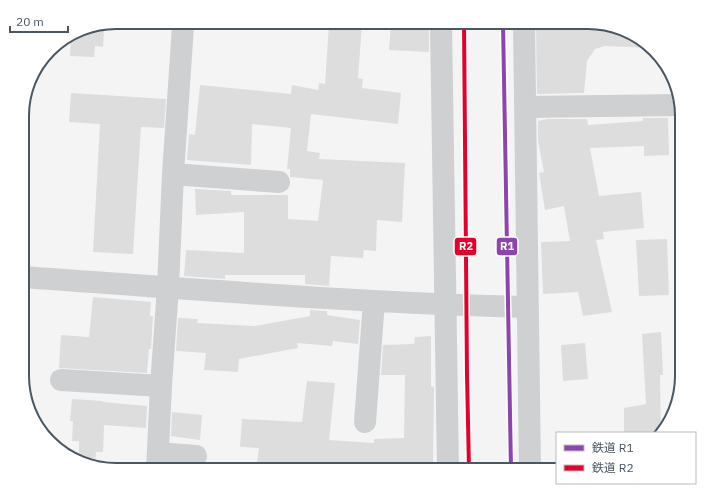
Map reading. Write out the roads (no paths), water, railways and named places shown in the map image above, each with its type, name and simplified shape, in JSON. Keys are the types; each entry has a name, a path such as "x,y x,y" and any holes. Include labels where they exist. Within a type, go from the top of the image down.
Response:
{"street":[{"path":"183,29 157,462 196,456"},
{"path":"441,29 448,463"},
{"path":"524,29 530,463"},
{"path":"526,107 674,105"},
{"path":"173,174 279,182"},
{"path":"29,277 374,301 445,305 528,307"},
{"path":"365,422 374,301"},
{"path":"61,380 161,386"}],"rail line":[{"name":"R2","path":"464,29 469,463"},
{"name":"R1","path":"503,29 511,463"}]}
